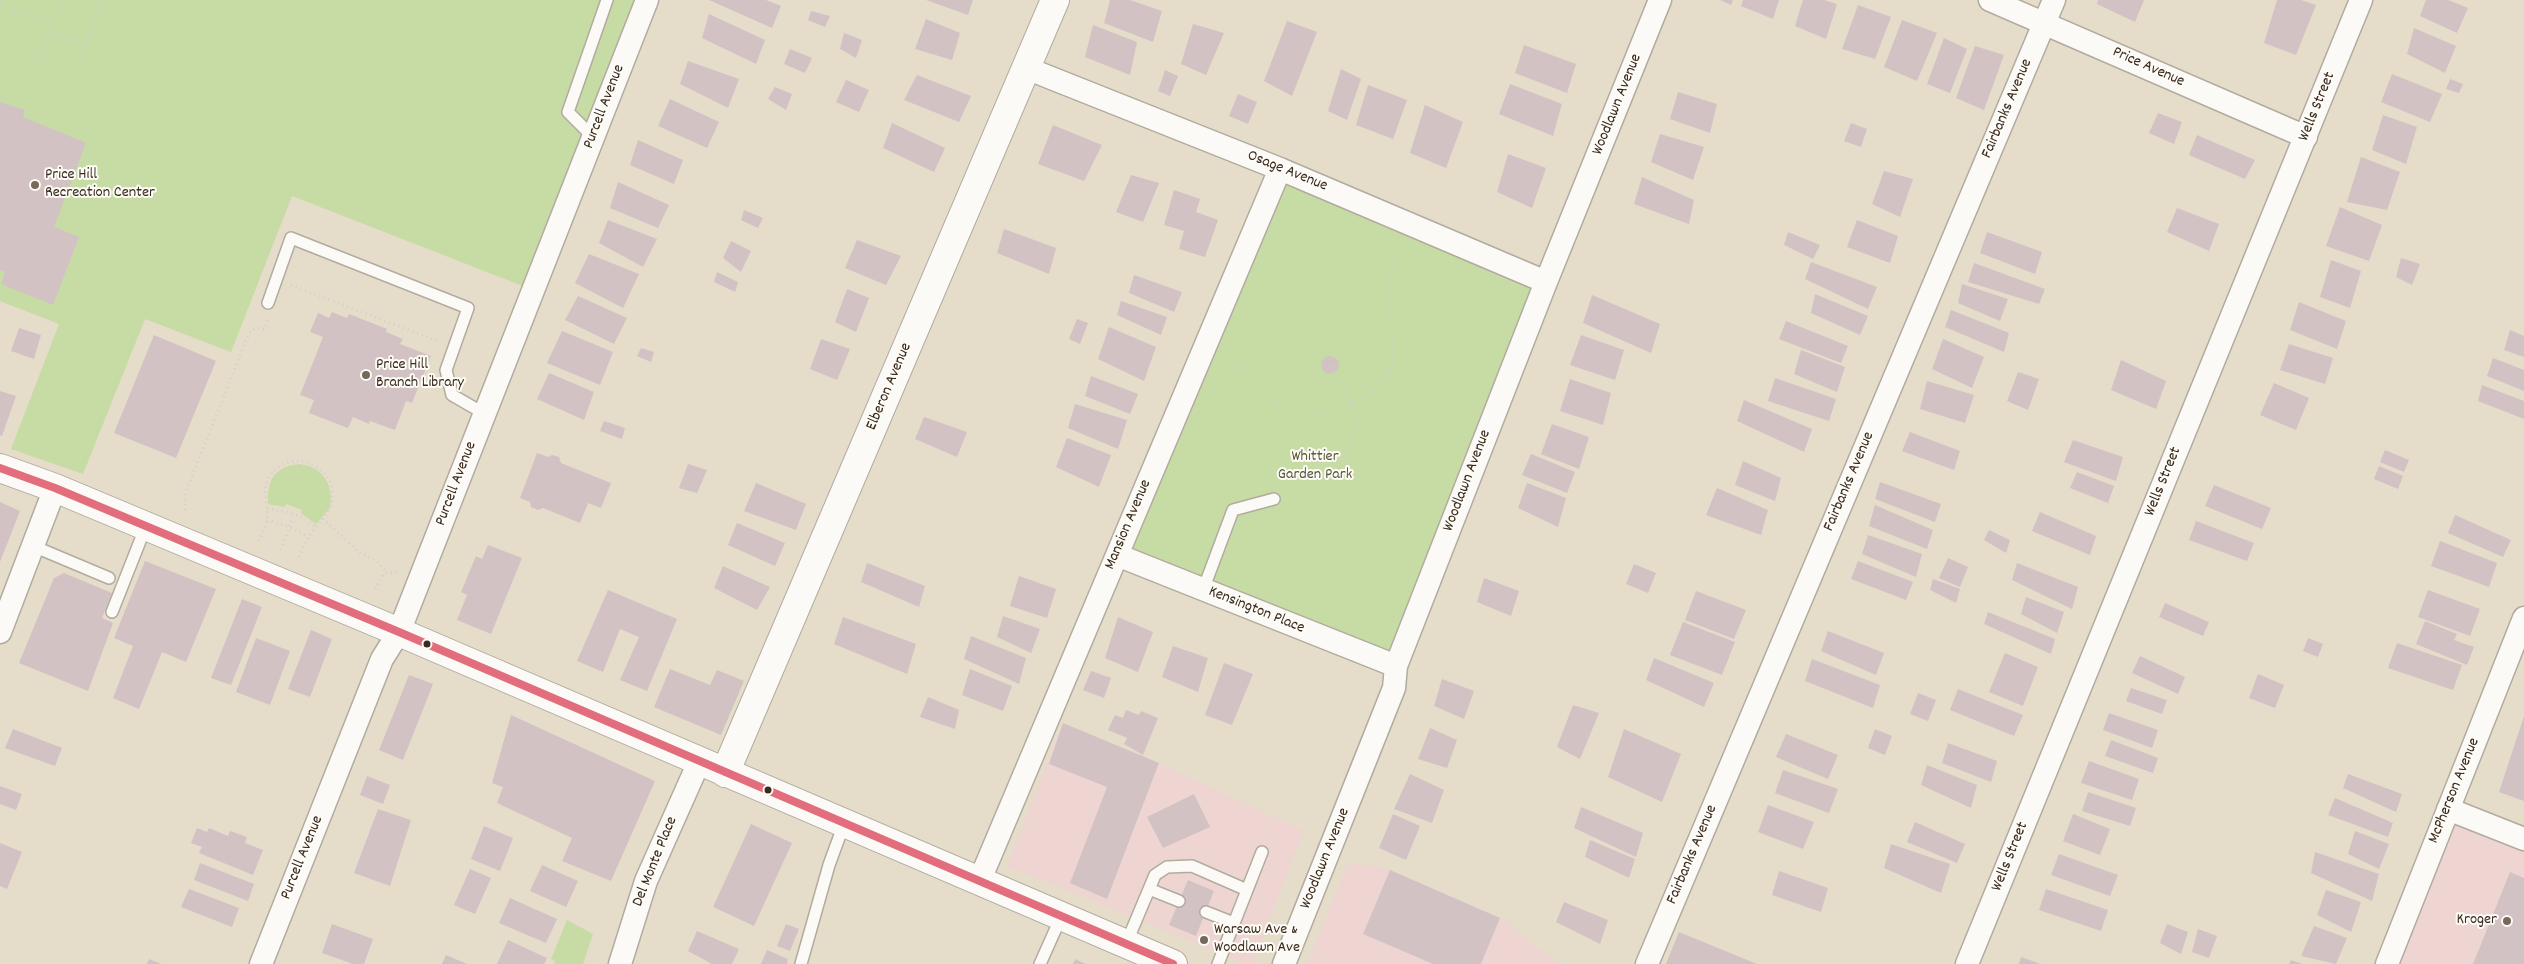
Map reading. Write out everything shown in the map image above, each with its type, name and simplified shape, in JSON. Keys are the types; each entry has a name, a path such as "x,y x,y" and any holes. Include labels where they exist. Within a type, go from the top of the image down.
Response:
{"main road":[{"name":"Elberon Avenue","path":"725,773 1055,0"},
{"path":"0,468 56,488 399,632 1173,964"}],"street":[{"name":"Purcell Avenue","path":"261,964 382,659 399,632 647,0"},
{"name":"Woodlawn Avenue","path":"1284,964 1394,688 1396,666 1546,282 1660,0"},
{"name":"Price Avenue","path":"1990,0 2045,22 2306,137"},
{"name":"Fairbanks Avenue","path":"1647,964 2054,0"},
{"name":"Wells Street","path":"1967,964 2361,0"},
{"name":"Osage Avenue","path":"1026,68 1280,169 1546,282"},
{"name":"Mansion Avenue","path":"979,882 1280,169"},
{"path":"0,632 56,488"},
{"name":"Kensington Place","path":"1117,555 1396,666"},
{"name":"McPherson Avenue","path":"2387,964 2524,618"},
{"name":"Del Monte Place","path":"620,964 646,881 699,762"},
{"path":"2448,809 2524,839"}],"lane":[{"path":"593,137 568,112 608,0"},
{"path":"268,303 291,238 468,308 446,370 452,395 485,414"},
{"path":"1203,590 1233,510 1274,499"},
{"path":"112,612 146,526"},
{"path":"33,546 110,578"},
{"path":"802,964 829,864 844,824"},
{"path":"1218,964 1262,852"},
{"path":"1126,944 1155,875 1167,867 1190,866 1247,890"},
{"path":"1150,889 1179,901"},
{"path":"1206,912 1234,923"},
{"path":"1040,964 1061,917"}],"path":[{"path":"50,21 58,14 63,0"},
{"path":"78,60 103,0"},
{"path":"119,0 124,0"},
{"path":"0,3 50,21"},
{"path":"38,63 51,32 50,21"},
{"path":"51,32 84,45"},
{"path":"12,106 16,105 20,97"},
{"path":"1204,350 1252,374 1266,387 1277,402 1295,416 1319,415 1354,403 1378,386 1392,366 1394,342 1388,291 1393,268 1413,225"},
{"path":"285,282 439,342 437,350"},
{"path":"185,510 185,494 248,333 256,328 265,329 269,318 272,319"},
{"path":"1330,368 1354,403 1356,428 1341,479"},
{"path":"259,541 267,520 266,486 268,479 281,466 301,461 317,466 326,476 334,492 332,507 308,537 299,557"},
{"path":"266,509 281,510 294,514 307,520 316,528"},
{"path":"281,550 294,514"},
{"path":"267,520 290,526 308,537"},
{"path":"323,520 359,552 377,561 386,572"},
{"path":"386,572 397,572 399,576"},
{"path":"375,589 386,572"}],"shaded area":[{"path":"1063,723 1159,763 1304,831 1252,964 1247,964 1007,866"},
{"path":"2448,809 2524,839 2524,964 2387,964"},
{"path":"1348,862 1390,870 1500,918 1559,964 1307,964"}],"green space":[{"name":"Price Hill Recreation Center","path":"0,0 647,0 533,290 292,196 231,352 145,319 83,474 11,449 59,324 0,301"},
{"name":"Whittier Garden Park","path":"1280,169 1546,282 1396,666 1117,555"},
{"path":"299,464 315,469 320,473 325,478 330,491 330,508 316,524 301,513 302,510 286,504 285,507 268,504 269,488 274,476 283,468"},
{"path":"567,920 593,934 583,964 554,964 555,961 551,959"}],"building":[{"path":"709,0 766,0 781,6 772,28"},
{"path":"926,0 973,0 968,15"},
{"path":"1110,0 1130,0 1162,11 1153,42 1104,23"},
{"path":"1720,0 1733,0 1731,5"},
{"path":"1743,0 1779,0 1773,19 1741,6"},
{"path":"1803,0 1824,0 1837,4 1826,39 1795,26"},
{"path":"2098,0 2144,0 2135,22 2097,4"},
{"path":"2277,0 2301,0 2316,5 2296,55 2264,43"},
{"path":"2426,0 2448,0 2468,8 2457,33 2420,16"},
{"path":"1858,5 1891,17 1875,59 1842,49"},
{"path":"811,11 830,16 825,27 808,20"},
{"path":"709,14 765,40 756,64 702,38"},
{"path":"926,19 960,33 952,60 915,49"},
{"path":"1902,20 1937,33 1917,81 1884,67"},
{"path":"1287,21 1317,32 1292,96 1264,81"},
{"path":"1193,24 1224,33 1206,75 1181,64"},
{"path":"1093,25 1137,42 1130,75 1085,57"},
{"path":"2414,28 2456,46 2445,73 2407,54"},
{"path":"844,33 862,40 856,58 840,49"},
{"path":"1944,38 1967,49 1950,93 1927,84"},
{"path":"1524,45 1576,64 1567,93 1515,73"},
{"path":"1975,46 2004,55 1984,110 1956,98"},
{"path":"790,49 812,58 805,73 784,64"},
{"path":"688,61 739,79 728,108 680,84"},
{"path":"1341,69 1361,79 1347,120 1328,111"},
{"path":"1165,70 1178,76 1170,96 1158,91"},
{"path":"2392,74 2442,94 2430,122 2381,102"},
{"path":"917,75 971,96 959,122 904,100"},
{"path":"2450,79 2463,84 2459,93 2446,89"},
{"path":"846,80 869,90 859,112 836,102"},
{"path":"1510,84 1562,104 1553,136 1499,114"},
{"path":"1368,85 1407,100 1393,139 1356,125"},
{"path":"775,87 792,94 786,110 768,99"},
{"path":"1678,92 1717,104 1710,133 1670,119"},
{"path":"1238,94 1257,102 1248,124 1229,116"},
{"path":"670,99 719,122 707,148 658,126"},
{"name":"Price Hill Recreation Center","path":"0,102 25,110 23,117 86,143 54,227 79,237 53,305 1,284 5,272 0,270"},
{"path":"1425,105 1463,122 1446,168 1410,153"},
{"path":"2158,113 2182,122 2174,144 2149,133"},
{"path":"2383,115 2417,127 2406,164 2372,150"},
{"path":"892,123 945,148 934,172 883,148"},
{"path":"1851,123 1867,129 1861,147 1844,141"},
{"path":"1053,125 1102,145 1084,181 1038,164"},
{"path":"1660,134 1704,147 1693,180 1651,162"},
{"path":"2197,135 2255,160 2245,179 2189,155"},
{"path":"638,140 683,160 674,184 630,165"},
{"path":"1508,154 1546,168 1532,208 1497,192"},
{"path":"2361,157 2400,172 2387,210 2347,202"},
{"path":"1884,171 1913,179 1900,217 1872,204"},
{"path":"1131,175 1159,183 1143,222 1116,212"},
{"path":"1642,177 1694,200 1689,224 1634,204"},
{"path":"618,182 669,205 658,228 610,208"},
{"path":"1174,190 1200,199 1196,212 1218,220 1205,257 1179,249 1184,231 1164,225"},
{"path":"2340,207 2382,225 2369,261 2326,246"},
{"path":"2177,208 2219,224 2209,251 2167,232"},
{"path":"744,210 763,218 758,228 741,220"},
{"path":"608,220 657,239 643,267 599,243"},
{"path":"1857,220 1898,236 1890,263 1847,247"},
{"path":"1004,229 1056,248 1049,274 997,253"},
{"path":"1788,232 1820,245 1813,259 1784,245"},
{"path":"1987,232 2042,252 2035,274 1980,253"},
{"path":"857,240 901,256 886,285 845,268"},
{"path":"731,241 751,251 741,272 723,258"},
{"path":"589,254 639,274 623,308 575,283"},
{"path":"2401,258 2420,264 2412,285 2396,277"},
{"path":"2331,260 2361,271 2350,308 2320,297"},
{"path":"1811,262 1877,287 1868,309 1805,279"},
{"path":"1974,263 2045,289 2039,304 1968,282"},
{"path":"717,272 738,282 735,292 714,282"},
{"path":"1134,275 1182,292 1174,312 1129,293"},
{"path":"1962,284 2008,299 2000,321 1958,303"},
{"path":"847,289 869,298 856,332 835,322"},
{"path":"1815,294 1868,316 1860,335 1811,313"},
{"path":"1592,295 1660,324 1651,353 1583,323"},
{"path":"578,296 627,318 614,344 565,320"},
{"path":"1121,301 1167,317 1161,335 1117,315"},
{"path":"2299,302 2346,321 2337,349 2290,330"},
{"path":"1951,310 2009,333 2004,352 1945,327"},
{"name":"Price Hill Branch Library","path":"332,312 347,318 349,314 387,329 386,332 403,339 400,344 431,356 412,403 406,401 395,430 370,421 369,424 353,417 348,428 309,413 314,400 300,395 323,337 310,332 318,313 329,318"},
{"path":"1077,319 1088,323 1080,344 1069,339"},
{"path":"1786,321 1848,346 1841,363 1779,339"},
{"path":"1109,327 1156,347 1144,381 1098,359"},
{"path":"19,328 41,335 34,359 11,351"},
{"path":"2510,330 2524,336 2524,357 2504,350"},
{"path":"562,331 613,352 600,385 547,363"},
{"path":"154,335 216,361 176,458 114,433"},
{"path":"1581,335 1624,350 1615,380 1570,365"},
{"path":"821,339 850,349 837,380 810,369"},
{"path":"1943,339 1984,357 1972,388 1932,369"},
{"path":"2289,344 2333,358 2325,384 2280,370"},
{"path":"641,348 654,352 651,362 637,356"},
{"path":"1801,350 1845,367 1837,392 1794,374"},
{"path":"1330,356 1336,359 1339,365 1336,371 1330,374 1324,371 1321,365 1324,359"},
{"path":"2493,358 2524,370 2524,391 2487,376"},
{"path":"2121,360 2166,381 2156,409 2111,390"},
{"path":"2018,372 2039,379 2028,410 2007,401"},
{"path":"549,373 594,392 584,420 537,399"},
{"path":"1091,376 1138,394 1130,414 1085,396"},
{"path":"1775,378 1836,399 1829,421 1768,401"},
{"path":"1570,379 1611,393 1603,425 1560,411"},
{"path":"1927,381 1974,395 1965,423 1920,409"},
{"path":"2274,383 2309,398 2296,430 2260,415"},
{"path":"2482,385 2524,401 2524,419 2478,401"},
{"path":"0,391 16,396 2,436 0,435"},
{"path":"1744,400 1812,429 1804,452 1737,421"},
{"path":"1075,404 1127,420 1118,449 1068,428"},
{"path":"924,417 967,432 957,457 915,439"},
{"path":"604,421 625,428 622,439 600,431"},
{"path":"1552,424 1589,437 1579,469 1541,454"},
{"path":"1910,432 1960,451 1954,470 1902,451"},
{"path":"1067,438 1111,455 1099,487 1056,467"},
{"path":"2073,440 2123,457 2116,481 2064,462"},
{"path":"2385,450 2409,460 2404,472 2380,462"},
{"path":"537,453 548,457 552,455 559,457 561,463 611,483 601,508 588,503 580,523 543,508 538,510 531,507 530,502 520,498"},
{"path":"1531,454 1575,472 1567,493 1522,475"},
{"path":"1743,461 1781,478 1775,501 1735,485"},
{"path":"688,464 707,470 697,493 679,488"},
{"path":"2379,466 2403,476 2398,489 2374,479"},
{"path":"2077,472 2114,486 2108,503 2070,488"},
{"path":"1880,482 1941,504 1935,522 1875,499"},
{"path":"756,483 806,504 796,530 744,511"},
{"path":"1527,483 1566,498 1558,527 1518,508"},
{"path":"2214,485 2271,508 2262,529 2205,506"},
{"path":"1717,488 1768,510 1761,535 1706,515"},
{"path":"0,502 20,511 0,562"},
{"path":"1875,505 1933,530 1927,549 1869,526"},
{"path":"2040,512 2096,536 2090,555 2032,531"},
{"path":"2455,515 2511,540 2503,557 2448,533"},
{"path":"2196,521 2254,543 2247,561 2189,540"},
{"path":"737,523 785,543 775,566 728,545"},
{"path":"1989,530 2010,540 2006,553 1984,540"},
{"path":"1868,535 1922,554 1916,577 1862,554"},
{"path":"2440,541 2497,563 2489,587 2431,566"},
{"path":"488,545 522,558 491,634 457,620 467,595 461,592 476,556 482,559"},
{"path":"1948,558 1968,567 1960,587 1939,578"},
{"path":"145,561 216,589 186,662 162,652 139,709 113,698 133,646 114,638"},
{"path":"1858,561 1913,582 1906,600 1851,579"},
{"path":"867,563 925,586 919,607 861,582"},
{"path":"2017,563 2078,587 2072,609 2012,580"},
{"path":"1634,564 1656,573 1648,593 1626,584"},
{"path":"723,566 770,587 757,610 714,588"},
{"path":"64,573 112,593 102,618 113,623 88,691 19,663 54,578"},
{"path":"1019,576 1056,589 1047,618 1010,606"},
{"path":"1484,578 1519,591 1511,616 1477,602"},
{"path":"1933,579 1960,589 1956,603 1930,590"},
{"path":"608,590 677,619 647,691 620,680 639,637 620,629 603,672 577,661"},
{"path":"2428,590 2480,609 2470,636 2418,617"},
{"path":"1696,591 1746,610 1734,639 1685,620"},
{"path":"2026,597 2064,612 2057,633 2021,614"},
{"path":"242,599 262,607 231,685 211,678"},
{"path":"2165,603 2209,622 2203,636 2159,617"},
{"path":"1988,612 2055,639 2051,654 1984,624"},
{"path":"1003,616 1040,629 1031,653 997,637"},
{"path":"843,617 916,644 907,674 834,644"},
{"path":"1118,617 1153,632 1138,672 1105,658"},
{"path":"2425,621 2457,634 2454,640 2474,647 2467,665 2416,644"},
{"path":"1683,622 1735,642 1722,675 1670,655"},
{"path":"311,630 332,639 310,697 288,689"},
{"path":"1828,631 1884,653 1876,675 1821,651"},
{"path":"971,636 1026,658 1019,684 964,659"},
{"path":"256,638 290,651 270,705 236,692"},
{"path":"2308,638 2323,644 2318,657 2303,651"},
{"path":"2397,643 2462,665 2453,690 2388,668"},
{"path":"1173,646 1208,658 1198,692 1162,677"},
{"path":"2005,653 2038,667 2023,706 1989,692"},
{"path":"2140,656 2185,677 2178,694 2132,673"},
{"path":"1654,658 1714,683 1704,707 1646,680"},
{"path":"1812,659 1880,685 1873,708 1805,681"},
{"path":"1224,663 1253,674 1232,725 1205,715"},
{"path":"670,669 710,685 717,670 744,681 721,735 654,707"},
{"path":"970,669 1012,686 1003,711 962,695"},
{"path":"1091,671 1111,678 1104,698 1083,690"},
{"path":"2258,674 2284,685 2275,708 2249,698"},
{"path":"409,675 433,684 403,760 379,750"},
{"path":"1442,679 1474,691 1464,719 1434,706"},
{"path":"2131,688 2167,700 2162,714 2126,701"},
{"path":"1958,689 2023,715 2014,736 1950,710"},
{"path":"1918,693 1936,700 1928,721 1910,714"},
{"path":"928,697 959,710 955,729 920,717"},
{"path":"1573,705 1599,713 1580,759 1557,747"},
{"path":"1126,710 1139,715 1141,711 1158,718 1143,755 1124,744 1127,738 1108,730 1115,715 1123,718"},
{"path":"2109,713 2158,730 2152,748 2103,730"},
{"path":"511,715 655,781 611,881 562,861 572,838 497,803 503,787 492,783"},
{"path":"2524,716 2524,801 2499,792"},
{"path":"1063,723 1159,763 1107,899 1070,883 1107,787 1049,764"},
{"path":"1430,728 1457,740 1447,768 1418,759"},
{"path":"13,729 62,748 55,766 5,748"},
{"path":"1624,729 1681,754 1662,802 1608,777"},
{"path":"1875,729 1892,736 1885,755 1868,748"},
{"path":"1786,734 1838,755 1828,779 1776,757"},
{"path":"2111,740 2158,758 2153,773 2105,756"},
{"path":"1948,743 1997,761 1991,782 1942,763"},
{"path":"2089,761 2139,779 2132,800 2081,783"},
{"path":"1927,765 1977,785 1971,808 1921,785"},
{"path":"1783,770 1838,789 1829,813 1775,793"},
{"path":"1410,774 1444,790 1432,823 1394,809"},
{"path":"2348,774 2402,794 2396,812 2343,788"},
{"path":"367,776 390,785 383,804 360,795"},
{"path":"0,786 22,794 16,810 0,804"},
{"path":"2088,792 2136,808 2130,826 2082,811"},
{"path":"1194,794 1210,827 1163,848 1147,817"},
{"path":"2335,798 2393,823 2388,837 2328,815"},
{"path":"1768,805 1814,822 1803,849 1758,832"},
{"path":"1581,807 1643,833 1636,857 1574,828"},
{"path":"378,809 411,820 390,886 354,873"},
{"path":"1393,814 1420,826 1406,860 1379,848"},
{"path":"2073,814 2110,829 2100,855 2063,841"},
{"path":"1915,822 1965,844 1957,863 1907,842"},
{"path":"751,824 792,843 754,926 713,907"},
{"path":"484,826 513,838 500,871 471,859"},
{"path":"197,828 207,832 209,828 228,836 230,831 247,837 245,843 263,850 253,875 199,853 202,847 191,843"},
{"path":"2355,831 2389,844 2379,869 2348,854"},
{"path":"1590,840 1635,859 1629,878 1585,857"},
{"path":"0,843 22,852 7,889 0,886"},
{"path":"1891,844 1950,864 1941,893 1884,868"},
{"path":"2315,852 2379,874 2372,901 2311,873"},
{"path":"2059,854 2118,875 2110,896 2051,875"},
{"path":"200,863 254,884 248,901 194,880"},
{"path":"542,865 578,881 566,907 530,891"},
{"path":"470,869 491,878 475,914 454,905"},
{"path":"1390,870 1500,918 1481,964 1433,964 1363,934"},
{"path":"1779,871 1828,888 1821,912 1772,895"},
{"name":"Kroger","path":"2510,872 2524,878 2524,964 2473,964"},
{"path":"1188,880 1214,891 1196,936 1169,925"},
{"path":"189,889 239,908 232,927 181,907"},
{"path":"2046,889 2108,910 2101,931 2039,910"},
{"path":"2326,890 2361,902 2351,932 2317,915"},
{"path":"510,898 557,919 546,943 499,923"},
{"path":"1564,902 1608,920 1600,944 1556,922"},
{"path":"332,924 373,939 364,964 353,964 322,953"},
{"path":"786,924 799,929 790,951 777,946"},
{"path":"2167,924 2188,932 2181,954 2160,943"},
{"path":"2314,926 2347,938 2336,964 2301,956"},
{"path":"2198,929 2217,936 2209,958 2192,952"},
{"path":"697,931 739,949 732,964 712,964 688,951"},
{"path":"1679,932 1757,964 1666,964"},
{"path":"508,940 547,958 544,964 497,964"},
{"path":"767,950 788,959 787,964 761,964"},
{"path":"446,955 467,964 442,964"},
{"path":"2021,957 2041,964 2019,964"},
{"path":"149,959 161,964 147,964"},
{"path":"1075,959 1086,964 1073,964"},
{"path":"2291,960 2302,964 2289,964"}],"transit line":[{"path":"0,468 55,488 399,632 1173,964"}],"place":[{"name":"Price Hill Recreation Center","path":"35,185"},
{"name":"Price Hill Branch Library","path":"366,375"},
{"name":"Kroger","path":"2507,921"},
{"name":"Warsaw Ave & Woodlawn Ave","path":"1204,940"}]}
